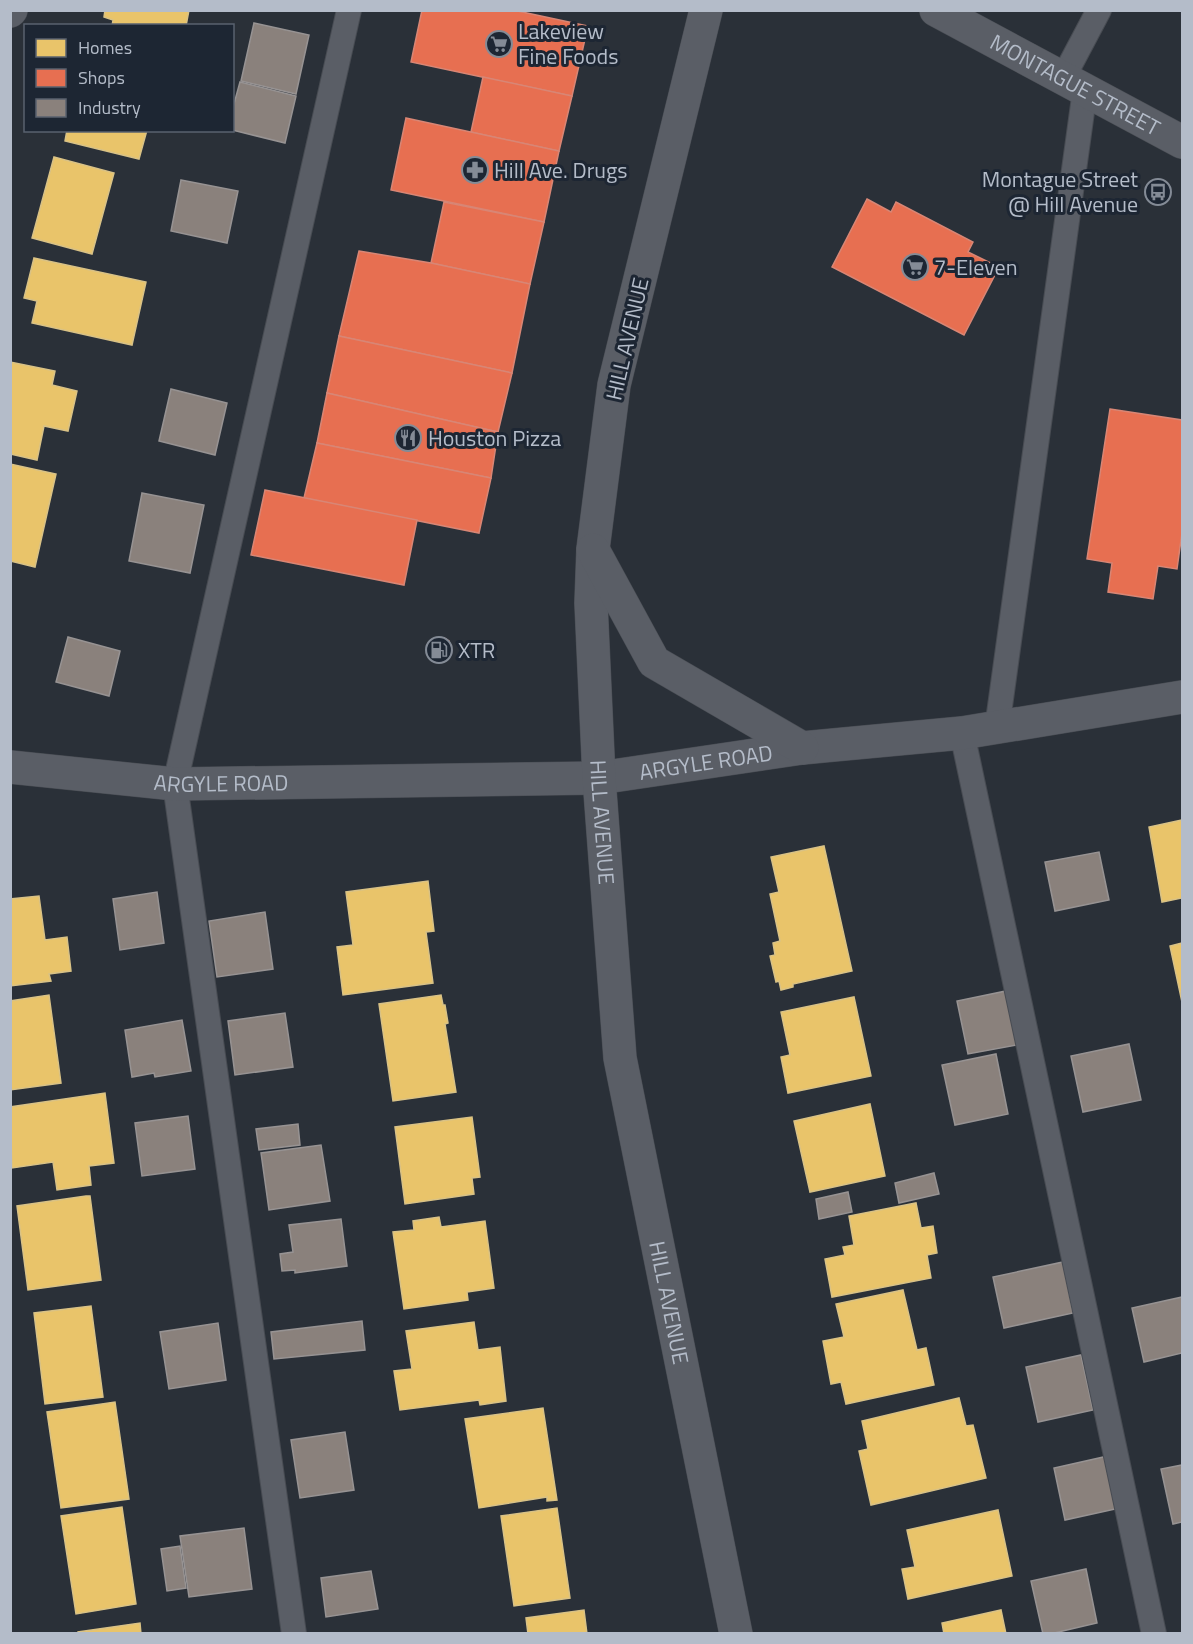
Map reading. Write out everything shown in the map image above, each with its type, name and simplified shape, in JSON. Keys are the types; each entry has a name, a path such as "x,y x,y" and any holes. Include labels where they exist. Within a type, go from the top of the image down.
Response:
{"street":[{"name":"HILL AVENUE","path":"706,10 614,385 593,549 591,603 599,778 620,1058 736,1634"},
{"name":"MONTAGUE STREET","path":"936,10 1182,142"},
{"path":"593,549 654,662 802,748"},
{"name":"ARGYLE ROAD","path":"10,767 176,784 599,778 802,748 962,734 1182,697"}],"lane":[{"path":"294,1634 176,784 349,10"},
{"path":"997,728 1074,84 1100,10"},
{"path":"962,734 1154,1634"}],"building: Homes":[{"path":"105,10 189,10 186,24 112,24 113,20 104,17"},
{"path":"67,132 146,132 139,159 65,141"},
{"path":"54,157 114,173 92,254 32,238"},
{"path":"34,258 146,282 132,345 32,323 37,301 24,298"},
{"path":"10,362 55,371 52,385 77,391 68,431 44,426 37,460 10,454"},
{"path":"10,464 56,474 35,567 10,561"},
{"path":"1182,820 1182,898 1162,902 1149,827"},
{"path":"824,846 852,971 793,984 793,987 781,990 779,981 776,982 770,956 775,955 773,943 780,941 770,894 779,892 771,857"},
{"path":"428,881 434,931 426,932 433,983 343,995 337,947 353,945 346,892"},
{"path":"39,896 45,940 67,937 71,971 49,974 51,981 10,986 10,899"},
{"path":"1182,943 1182,1002 1170,946"},
{"path":"49,995 61,1083 10,1090 10,1001"},
{"path":"441,995 448,1023 445,1024 456,1092 393,1101 379,1004"},
{"path":"854,997 871,1076 788,1093 781,1057 790,1055 781,1012"},
{"path":"105,1093 114,1163 89,1166 91,1185 57,1190 53,1162 12,1168 10,1107"},
{"path":"870,1104 885,1176 810,1192 794,1121"},
{"path":"472,1117 480,1177 472,1178 474,1194 405,1204 395,1127"},
{"path":"90,1196 101,1280 28,1290 17,1206"},
{"path":"916,1203 921,1228 933,1226 937,1253 927,1255 931,1278 832,1297 825,1259 845,1255 843,1247 854,1245 849,1216"},
{"path":"439,1217 441,1227 485,1221 494,1288 467,1292 468,1300 404,1309 393,1232 414,1230 413,1221"},
{"path":"903,1290 917,1350 926,1348 934,1385 846,1404 841,1382 831,1384 823,1341 844,1337 836,1304"},
{"path":"91,1306 103,1397 45,1404 34,1313"},
{"path":"474,1322 478,1350 500,1347 506,1401 480,1405 479,1400 400,1410 394,1371 412,1369 406,1331"},
{"path":"959,1398 966,1426 973,1425 986,1478 871,1505 859,1451 868,1449 862,1421"},
{"path":"115,1402 129,1499 61,1508 47,1412"},
{"path":"543,1408 557,1500 547,1501 547,1497 479,1508 465,1419"},
{"path":"122,1507 136,1604 76,1614 61,1516"},
{"path":"557,1508 570,1598 514,1606 501,1516"},
{"path":"998,1510 1012,1576 908,1599 902,1569 915,1567 907,1530"},
{"path":"584,1610 587,1634 528,1634 526,1618"},
{"path":"1001,1610 1006,1634 944,1634 942,1623"},
{"path":"140,1623 141,1634 78,1634 78,1632"}],"building: Shops":[{"name":"Lakeview Fine Foods","path":"422,10 513,10 588,26 572,96 411,62"},
{"path":"483,77 572,96 559,151 471,132"},
{"name":"Hill Ave. Drugs","path":"406,118 559,151 544,222 391,190"},
{"name":"7-Eleven","path":"867,199 891,212 896,202 973,242 968,252 999,267 964,335 832,267"},
{"path":"444,202 544,222 530,284 431,263"},
{"path":"359,251 431,263 530,284 512,373 339,336"},
{"path":"339,336 512,373 498,432 327,393"},
{"name":"Houston Pizza","path":"327,393 498,432 491,478 317,443"},
{"path":"1110,409 1182,420 1182,533 1177,569 1158,566 1153,599 1108,592 1112,563 1087,559"},
{"path":"317,443 491,478 479,533 304,498"},
{"path":"265,490 417,520 404,585 251,555"},
{"name":"XTR","path":"444,638 449,641 436,662 430,658"}],"building: Industry":[{"path":"254,23 309,35 296,94 241,81"},
{"path":"240,82 296,96 285,143 234,130 234,104"},
{"path":"181,180 238,191 227,243 171,231"},
{"path":"171,389 227,403 215,455 159,441"},
{"path":"142,493 204,505 190,573 129,561"},
{"path":"68,637 120,651 109,696 56,682"},
{"path":"1099,852 1109,900 1055,911 1045,862"},
{"path":"157,892 164,943 120,950 113,899"},
{"path":"265,912 273,969 217,977 209,921"},
{"path":"1006,991 1017,1045 968,1054 957,1001"},
{"path":"285,1013 293,1067 235,1075 228,1021"},
{"path":"182,1020 191,1071 155,1077 154,1073 132,1077 125,1030"},
{"path":"1129,1044 1141,1100 1083,1112 1071,1056"},
{"path":"996,1054 1008,1114 955,1125 942,1065"},
{"path":"188,1116 195,1169 142,1176 135,1123"},
{"path":"298,1124 300,1145 259,1150 256,1129"},
{"path":"321,1145 330,1201 269,1210 261,1153"},
{"path":"934,1173 939,1194 899,1203 895,1183"},
{"path":"848,1192 852,1212 819,1219 816,1199"},
{"path":"341,1219 347,1266 295,1273 295,1270 282,1271 280,1254 293,1252 289,1225"},
{"path":"1063,1262 1073,1313 1004,1328 993,1277"},
{"path":"1182,1297 1182,1353 1144,1362 1132,1308"},
{"path":"362,1321 365,1350 274,1359 271,1332"},
{"path":"218,1323 226,1380 169,1389 160,1332"},
{"path":"1081,1355 1093,1410 1038,1422 1026,1367"},
{"path":"345,1432 354,1490 300,1498 291,1440"},
{"path":"1108,1456 1120,1508 1065,1520 1054,1468"},
{"path":"1182,1465 1182,1522 1173,1524 1161,1469"},
{"path":"244,1528 252,1589 189,1597 180,1536"},
{"path":"180,1546 186,1588 167,1591 161,1549"},
{"path":"1086,1569 1097,1623 1043,1634 1031,1581"},
{"path":"371,1571 378,1609 326,1617 321,1578"}],"place":[{"name":"Lakeview Fine Foods","path":"499,44"},
{"name":"Hill Ave. Drugs","path":"475,170"},
{"name":"Montague Street @ Hill Avenue","path":"1158,192"},
{"name":"7-Eleven","path":"915,267"},
{"name":"Houston Pizza","path":"408,438"},
{"name":"XTR","path":"439,650"}]}
